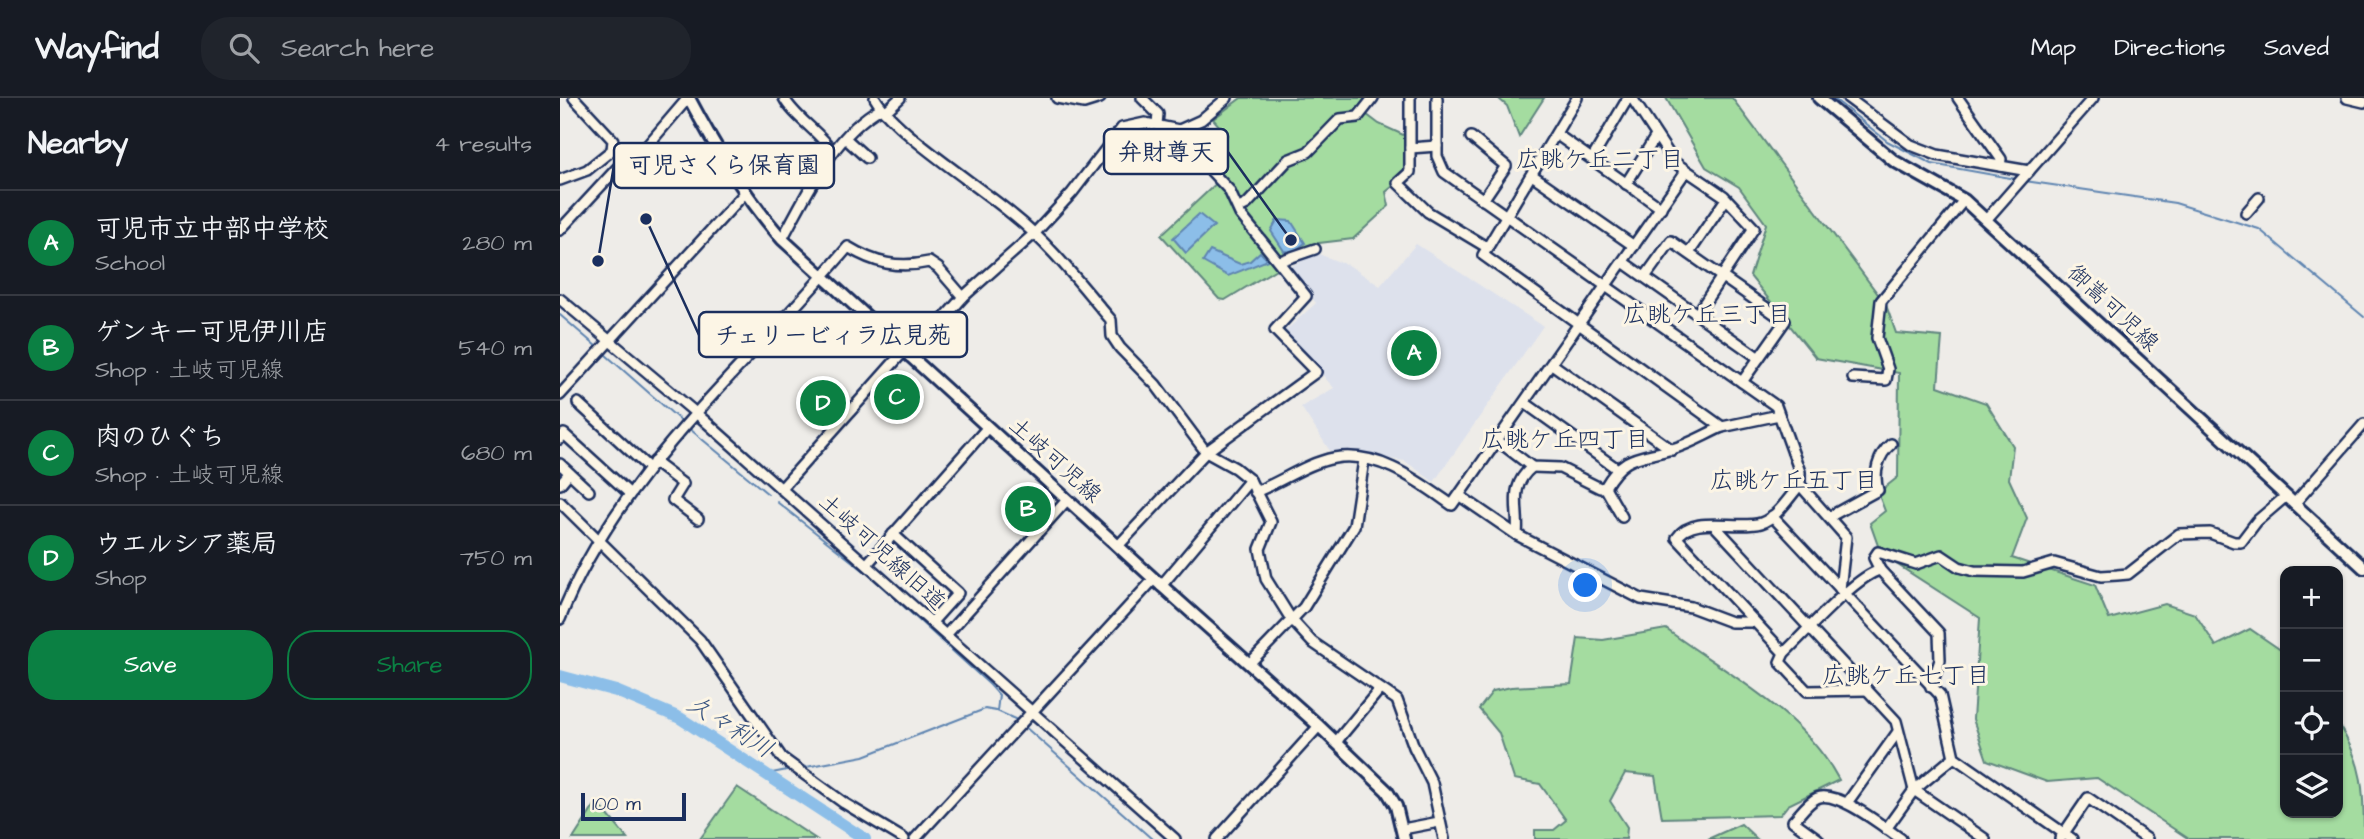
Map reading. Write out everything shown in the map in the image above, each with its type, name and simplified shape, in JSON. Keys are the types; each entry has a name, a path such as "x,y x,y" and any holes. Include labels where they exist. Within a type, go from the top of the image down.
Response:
{"main road":[{"name":"土岐可児線","path":"688,98 724,164 744,194 782,239 1157,582 1320,726 1387,791 1403,834"},
{"name":"御嵩可児線","path":"1819,98 1864,133 1894,161 1964,200 2364,568"}],"street":[{"path":"560,180 587,170 610,152 612,140 574,98"},
{"path":"610,152 621,164 629,167 688,98"},
{"path":"784,98 787,105 821,135 833,152"},
{"path":"875,98 883,110 1035,233 1111,320 1112,336 1116,342 1156,385 1206,453 1236,468 1250,480 1271,522 1260,549 1266,579 1291,619 1312,642 1397,700 1414,747 1432,783 1444,839"},
{"path":"782,239 833,152 845,138 900,98"},
{"path":"1057,98 1084,103 1100,98"},
{"path":"1142,98 1158,114 1157,124"},
{"path":"781,489 907,354 963,298 1035,233 1072,193 1122,128 1133,124 1157,124 1179,130 1201,120 1227,98"},
{"path":"1239,208 1247,204 1288,160 1308,152 1340,119 1358,117 1373,98"},
{"path":"1410,98 1410,172 1398,183 1428,212 1488,248"},
{"path":"1437,98 1437,146 1444,172 1776,406 1800,472 1800,485 1772,516 1749,524 1699,525 1678,535 1678,542 1784,653"},
{"path":"1577,98 1483,256 1723,427"},
{"path":"1592,159 1630,98 1674,162 1726,200 1754,231 1697,314"},
{"path":"1848,98 1911,145 1937,155 2000,166 2024,177"},
{"path":"1958,98 2001,159 2000,166"},
{"path":"1986,220 2093,98"},
{"path":"2347,98 2364,102"},
{"path":"1118,546 1206,453 1316,372 1275,330 1306,296 1252,230 1229,190 1181,139 1179,130"},
{"path":"1556,134 1661,208"},
{"path":"1471,136 1506,166 1483,201"},
{"path":"1626,184 1656,136"},
{"path":"845,138 867,158"},
{"path":"1410,148 1437,146"},
{"path":"560,230 621,164"},
{"path":"1255,492 1336,457 1364,460 1407,473 1452,505 1686,171"},
{"path":"1532,175 1634,246"},
{"path":"560,395 744,194"},
{"path":"2246,213 2259,198"},
{"path":"1689,253 1726,200"},
{"path":"1853,378 1886,380 1888,369 1877,338 1881,301 1964,200"},
{"path":"1645,277 1671,241 1785,321 1742,382"},
{"path":"560,619 599,537 629,493 651,465 848,247 874,262 910,267 929,262 939,268 963,298"},
{"path":"1280,261 1315,249"},
{"path":"1623,262 1759,358"},
{"name":"土岐可児線旧道","path":"560,299 612,340 867,564 946,635 1030,717 1175,839"},
{"path":"1552,364 1672,450"},
{"path":"578,403 651,465 683,484 673,500 698,519"},
{"path":"1525,403 1616,468"},
{"path":"1605,487 1616,468 1639,455 1672,450 1723,427 1779,415"},
{"path":"1931,687 1940,660 1939,633 1880,570 1874,558 1878,552 1916,564 1941,555 1959,567 1974,571 2014,573 2054,563 2101,576 2129,574 2179,534 2210,533 2234,542 2241,541 2257,521 2289,501 2364,424"},
{"path":"867,564 988,427"},
{"path":"560,439 564,434 629,493"},
{"path":"1498,441 1532,467 1560,468 1605,487 1622,517"},
{"path":"1829,517 1878,489 1874,477 1884,450 1891,444"},
{"path":"1249,664 1318,588 1331,559 1354,526 1364,460"},
{"path":"560,464 589,491"},
{"path":"1517,535 1514,511 1520,478 1532,467"},
{"path":"560,484 569,473"},
{"path":"915,839 1250,480"},
{"path":"1800,485 1847,539 1842,592"},
{"path":"1460,496 1517,535 1641,599 1691,607 1731,622 1752,622"},
{"path":"946,635 1067,500"},
{"path":"560,502 599,537 700,640 786,761 904,839"},
{"path":"1772,516 1940,695 1954,757 2065,837 2088,798 2147,839"},
{"path":"1714,525 1896,721 1914,790 1985,839"},
{"path":"893,534 958,593 932,622"},
{"path":"1867,690 1807,691 1780,663 1784,653 1811,628 1842,592 1870,572 1880,570"},
{"path":"1336,742 1380,689"},
{"path":"1217,839 1320,726"},
{"path":"1847,803 1897,733"},
{"path":"1886,829 1914,790 1954,757"},
{"path":"1818,839 1793,821 1816,798 1822,797 1847,803 1901,839"},
{"path":"1403,834 1439,822"}],"shaded area":[{"path":"1416,244 1543,326 1434,482 1405,461 1330,451 1301,407 1334,388 1284,332 1316,303 1290,267 1316,253 1350,266 1380,286"}],"green space":[{"path":"1241,98 1373,98 1362,111 1379,124 1410,138 1410,172 1386,192 1389,206 1353,239 1319,243 1225,300 1219,299 1161,235 1222,178 1207,154 1227,135 1213,119"},
{"path":"1498,98 1544,98 1519,137 1507,106"},
{"path":"1666,98 1732,98 1886,305 1896,333 1942,337 1938,386 1986,403 2013,446 2009,479 2027,518 2012,558 2095,585 2109,619 2165,604 2195,614 2216,646 2250,629 2280,650 2280,818 2343,818 2343,732 2353,752 2361,779 2364,839 2189,839 2097,778 2047,782 1987,760 1973,719 1980,618 1881,554 1870,523 1885,511 1878,493 1898,477 1899,373 1816,358 1750,276 1766,224 1739,187 1706,167"},
{"path":"1666,629 1762,695 1784,714 1824,756 1839,780 1788,805 1780,815 1662,818 1655,776 1625,773 1610,801 1627,827 1626,839 1535,839 1535,830 1554,830 1566,820 1540,784 1514,779 1499,733 1479,709 1493,691 1511,687 1571,684 1578,638 1603,640"},
{"path":"737,787 816,839 700,839"},
{"path":"597,802 628,839 573,839"},
{"path":"1741,824 1757,839 1708,839"}],"water":[{"path":"1199,214 1214,226 1186,253 1173,238"},
{"path":"1277,220 1291,221 1305,243 1293,252 1284,251 1271,231"},
{"path":"1210,251 1240,264 1250,261 1260,252 1268,260 1228,276 1203,262"}],"waterway":[{"path":"1833,98 1887,141 1932,164 2016,179"},
{"path":"2025,181 2175,203 2259,229 2364,317"},
{"path":"560,315 597,347"},
{"path":"606,355 682,422"},
{"path":"691,430 768,494"},
{"path":"777,502 868,574 990,685 999,695 997,711 1017,720"},
{"name":"久々利川","path":"560,676 616,691 680,718 865,839"},
{"path":"801,768 864,756 985,709 996,711"},
{"path":"1024,726 1152,839"},
{"path":"767,774 792,769"}],"place":[{"name":"チェリービィラ広見苑","path":"646,219"},
{"name":"弁財尊天","path":"1291,240"},
{"name":"可児さくら保育園","path":"598,261"},
{"name":"可児市立中部中学校","path":"1414,353"},
{"name":"肉のひぐち","path":"897,397"},
{"name":"ウエルシア薬局","path":"823,403"},
{"name":"ゲンキー可児伊川店","path":"1028,509"}],"district":[{"name":"広眺ケ丘二丁目","path":"1600,160"},
{"name":"広眺ケ丘三丁目","path":"1707,315"},
{"name":"広眺ケ丘四丁目","path":"1565,440"},
{"name":"広眺ケ丘五丁目","path":"1794,481"},
{"name":"広眺ケ丘七丁目","path":"1906,676"}]}
